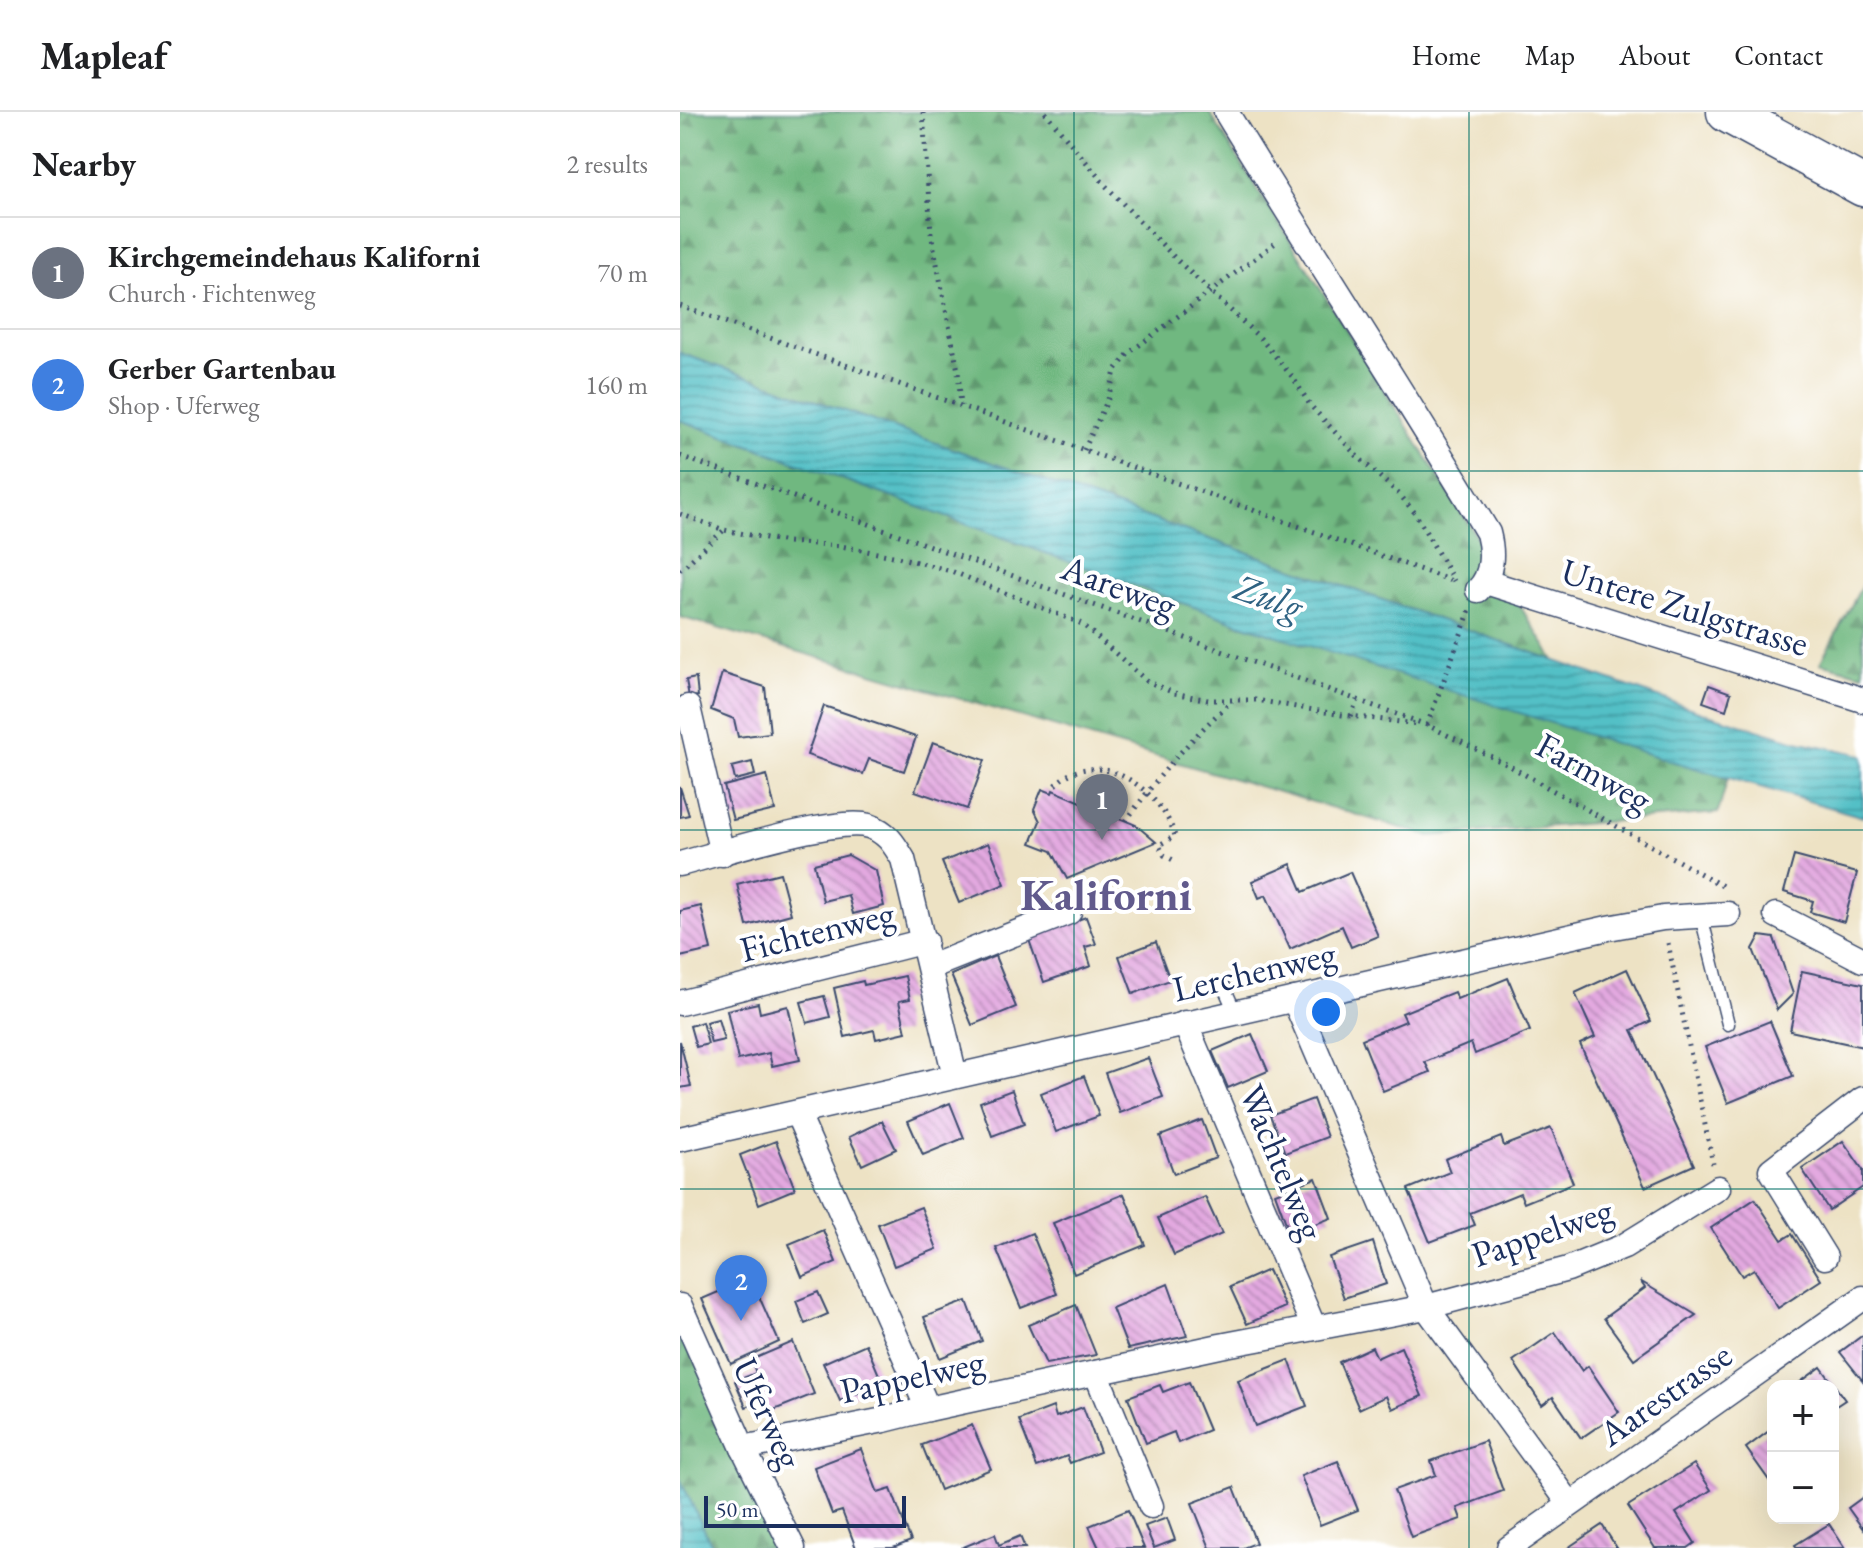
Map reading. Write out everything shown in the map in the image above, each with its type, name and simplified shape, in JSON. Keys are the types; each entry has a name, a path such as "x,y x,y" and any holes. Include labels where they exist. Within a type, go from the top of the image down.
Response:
{"highway":[{"path":"1727,112 1863,186"}],"street":[{"path":"1226,112 1488,533 1493,550 1477,595"},
{"name":"Untere Zulgstrasse","path":"1477,595 1863,700"},
{"path":"688,707 722,854"},
{"name":"Fichtenweg","path":"680,864 841,823 868,826 891,838 903,859 955,1076"},
{"name":"Fichtenweg","path":"930,967 1069,912"},
{"name":"Lerchenweg","path":"680,1139 1608,928 1663,918 1728,914"},
{"path":"1776,915 1863,960"},
{"name":"Fichtenweg","path":"680,1003 925,941"},
{"path":"1294,999 1426,1307 1570,1504"},
{"name":"Wachtelweg","path":"1185,1023 1314,1328"},
{"path":"1825,1257 1771,1170 1863,1099"},
{"path":"797,1113 928,1409"},
{"name":"Pappelweg","path":"743,1448 1426,1307 1598,1258 1624,1246 1718,1188"},
{"name":"Aarestrasse","path":"1509,1548 1863,1298"},
{"name":"Uferweg","path":"680,1306 743,1448 793,1548"},
{"path":"1096,1373 1151,1506"}],"lane":[{"path":"1701,916 1728,1024"},
{"path":"1224,987 1235,1012"}],"path":[{"path":"923,112 931,233 958,371 961,406"},
{"path":"1045,112 1106,186 1261,339 1294,379 1310,405 1358,457 1400,495 1415,513 1454,582"},
{"path":"1084,450 1108,399 1115,371 1129,353 1297,228"},
{"path":"680,306 1454,582 1477,595 1427,725 1256,700 1208,700 1185,695 1147,681 1082,624 951,571 841,546 787,542 724,530 680,514"},
{"name":"Aareweg","path":"680,456 1427,725"},
{"path":"680,570 724,530"},
{"path":"1126,821 1194,735 1232,700"},
{"path":"1351,716 1357,700"},
{"name":"Farmweg","path":"1427,725 1506,764 1723,886"},
{"path":"1055,785 1068,775 1098,770 1117,774 1148,790 1173,829 1175,836 1159,845 1164,855 1175,861"},
{"path":"1663,918 1718,1188"}],"green space":[{"path":"680,112 1209,112 1554,660 680,353"},
{"path":"680,420 1238,623 1728,778 1718,813 1429,836 680,617"},
{"path":"1863,584 1863,674 1820,663"},
{"path":"680,1321 781,1548 713,1548 680,1479"}],"water":[{"name":"Zulg","path":"680,353 1701,712 1796,741 1863,755 1863,817 1664,759 1238,623 680,420"},
{"path":"680,1479 713,1548 680,1548"}],"building":[{"path":"722,673 765,687 770,733 738,737 734,719 711,710"},
{"path":"696,678 698,696 689,697 686,680"},
{"path":"1709,685 1731,693 1726,710 1703,702"},
{"path":"824,706 916,737 904,771 869,759 863,774 807,755"},
{"path":"933,742 985,760 967,809 915,791"},
{"path":"752,762 755,775 735,780 732,767"},
{"path":"767,775 775,810 733,820 724,786"},
{"path":"680,787 689,815 680,817"},
{"path":"1042,789 1052,793 1053,790 1136,825 1156,842 1067,879 1052,851 1031,843 1040,821 1034,809"},
{"path":"988,843 1005,884 959,903 942,862"},
{"path":"848,855 876,871 884,906 853,914 848,895 823,901 814,864"},
{"path":"1794,856 1857,873 1844,922 1810,912 1813,901 1784,892"},
{"path":"1291,864 1303,892 1350,872 1378,936 1351,947 1342,926 1290,949 1266,895 1259,898 1252,881"},
{"path":"780,873 791,914 747,926 737,884"},
{"path":"701,906 711,950 680,957 680,911"},
{"path":"1086,917 1096,944 1085,947 1091,966 1044,982 1028,937"},
{"path":"1760,936 1774,938 1793,994 1777,1010 1753,949"},
{"path":"1156,942 1170,980 1133,994 1119,956"},
{"path":"995,956 1016,1007 972,1025 951,975"},
{"path":"1627,969 1651,1021 1632,1030 1694,1165 1645,1187 1580,1044 1595,1037 1575,993"},
{"path":"1802,971 1863,984 1863,1047 1790,1031"},
{"path":"905,976 910,999 899,1001 906,1032 876,1039 874,1030 845,1037 834,988"},
{"path":"1508,978 1530,1031 1475,1054 1471,1043 1425,1062 1430,1072 1383,1091 1362,1039 1406,1021 1402,1013 1454,992 1457,999"},
{"path":"824,996 830,1017 807,1023 801,1002"},
{"path":"758,1003 760,1013 788,1006 800,1060 772,1066 769,1053 738,1060 727,1010"},
{"path":"718,1019 724,1040 711,1043 706,1022"},
{"path":"1770,1021 1793,1076 1728,1103 1705,1047"},
{"path":"702,1022 708,1044 696,1047 690,1026"},
{"path":"1252,1034 1268,1071 1228,1088 1212,1051"},
{"path":"680,1041 691,1086 680,1088"},
{"path":"1148,1058 1163,1097 1120,1113 1105,1073"},
{"path":"1084,1076 1099,1116 1056,1132 1041,1093"},
{"path":"1012,1090 1024,1124 992,1136 980,1102"},
{"path":"1313,1099 1327,1137 1285,1153 1270,1115"},
{"path":"950,1103 964,1138 923,1155 908,1121"},
{"path":"1202,1120 1216,1158 1174,1174 1160,1136"},
{"path":"882,1121 896,1149 862,1165 849,1137"},
{"path":"1551,1128 1573,1183 1524,1203 1520,1193 1470,1213 1475,1225 1430,1242 1408,1189 1450,1172 1445,1159 1501,1137 1504,1146"},
{"path":"776,1141 795,1189 759,1204 740,1155"},
{"path":"1843,1141 1863,1170 1863,1187 1829,1210 1802,1169"},
{"path":"1316,1178 1331,1218 1290,1234 1275,1193"},
{"path":"1124,1194 1145,1245 1074,1274 1053,1223"},
{"path":"1205,1197 1222,1234 1174,1255 1158,1218"},
{"path":"1755,1199 1782,1240 1792,1234 1821,1280 1778,1308 1754,1269 1742,1276 1711,1228"},
{"path":"921,1207 937,1249 894,1266 878,1224"},
{"path":"823,1230 836,1262 802,1277 789,1244"},
{"path":"1032,1233 1057,1294 1021,1308 996,1248"},
{"path":"1373,1242 1386,1284 1344,1298 1329,1257"},
{"path":"1268,1270 1285,1307 1247,1324 1230,1287"},
{"path":"751,1278 779,1342 731,1364 702,1299"},
{"path":"1640,1281 1696,1315 1634,1359 1604,1318 1645,1288"},
{"path":"1168,1284 1187,1336 1128,1349 1112,1308"},
{"path":"818,1292 828,1314 805,1324 796,1301"},
{"path":"967,1301 982,1341 940,1358 924,1317"},
{"path":"1076,1305 1096,1355 1046,1364 1028,1325"},
{"path":"1555,1332 1582,1371 1588,1366 1619,1412 1581,1438 1553,1397 1542,1405 1513,1361"},
{"path":"1863,1335 1863,1381 1840,1352"},
{"path":"793,1342 814,1394 769,1412 764,1400 746,1407 735,1381 756,1373 751,1360"},
{"path":"866,1344 882,1382 840,1401 823,1363"},
{"path":"1372,1347 1377,1358 1401,1347 1422,1396 1392,1409 1386,1396 1359,1409 1339,1362"},
{"path":"1289,1360 1307,1406 1255,1426 1238,1380"},
{"path":"1821,1367 1830,1380 1803,1380"},
{"path":"1189,1382 1209,1430 1178,1443 1174,1432 1146,1443 1128,1397 1160,1385 1163,1392"},
{"path":"1053,1407 1056,1417 1083,1407 1100,1452 1070,1463 1067,1456 1037,1467 1019,1420"},
{"path":"972,1425 991,1469 940,1490 922,1445"},
{"path":"1767,1432 1767,1478 1746,1448"},
{"path":"1485,1441 1503,1491 1457,1508 1461,1519 1411,1537 1394,1490 1436,1475 1431,1461"},
{"path":"861,1449 878,1493 891,1489 911,1541 893,1548 856,1548 842,1511 832,1514 814,1467"},
{"path":"1338,1461 1358,1510 1320,1525 1301,1476"},
{"path":"1694,1464 1711,1490 1676,1513 1695,1543 1688,1548 1655,1548 1628,1506"},
{"path":"1234,1487 1256,1543 1243,1548 1210,1548 1192,1503"},
{"path":"1863,1497 1863,1529 1848,1508"},
{"path":"1128,1510 1144,1548 1099,1548 1089,1526"},
{"path":"1167,1518 1175,1540 1154,1548 1145,1526"},
{"path":"1829,1524 1845,1548 1797,1548 1795,1545"},
{"path":"1602,1525 1617,1548 1568,1548 1572,1545"},
{"path":"995,1534 999,1545 1020,1536 1025,1548 961,1548"}],"place":[{"name":"Kirchgemeindehaus Kaliforni","path":"1102,840"},
{"name":"Gerber Gartenbau","path":"741,1321"}],"district":[{"name":"Kaliforni","path":"1106,894"}]}
